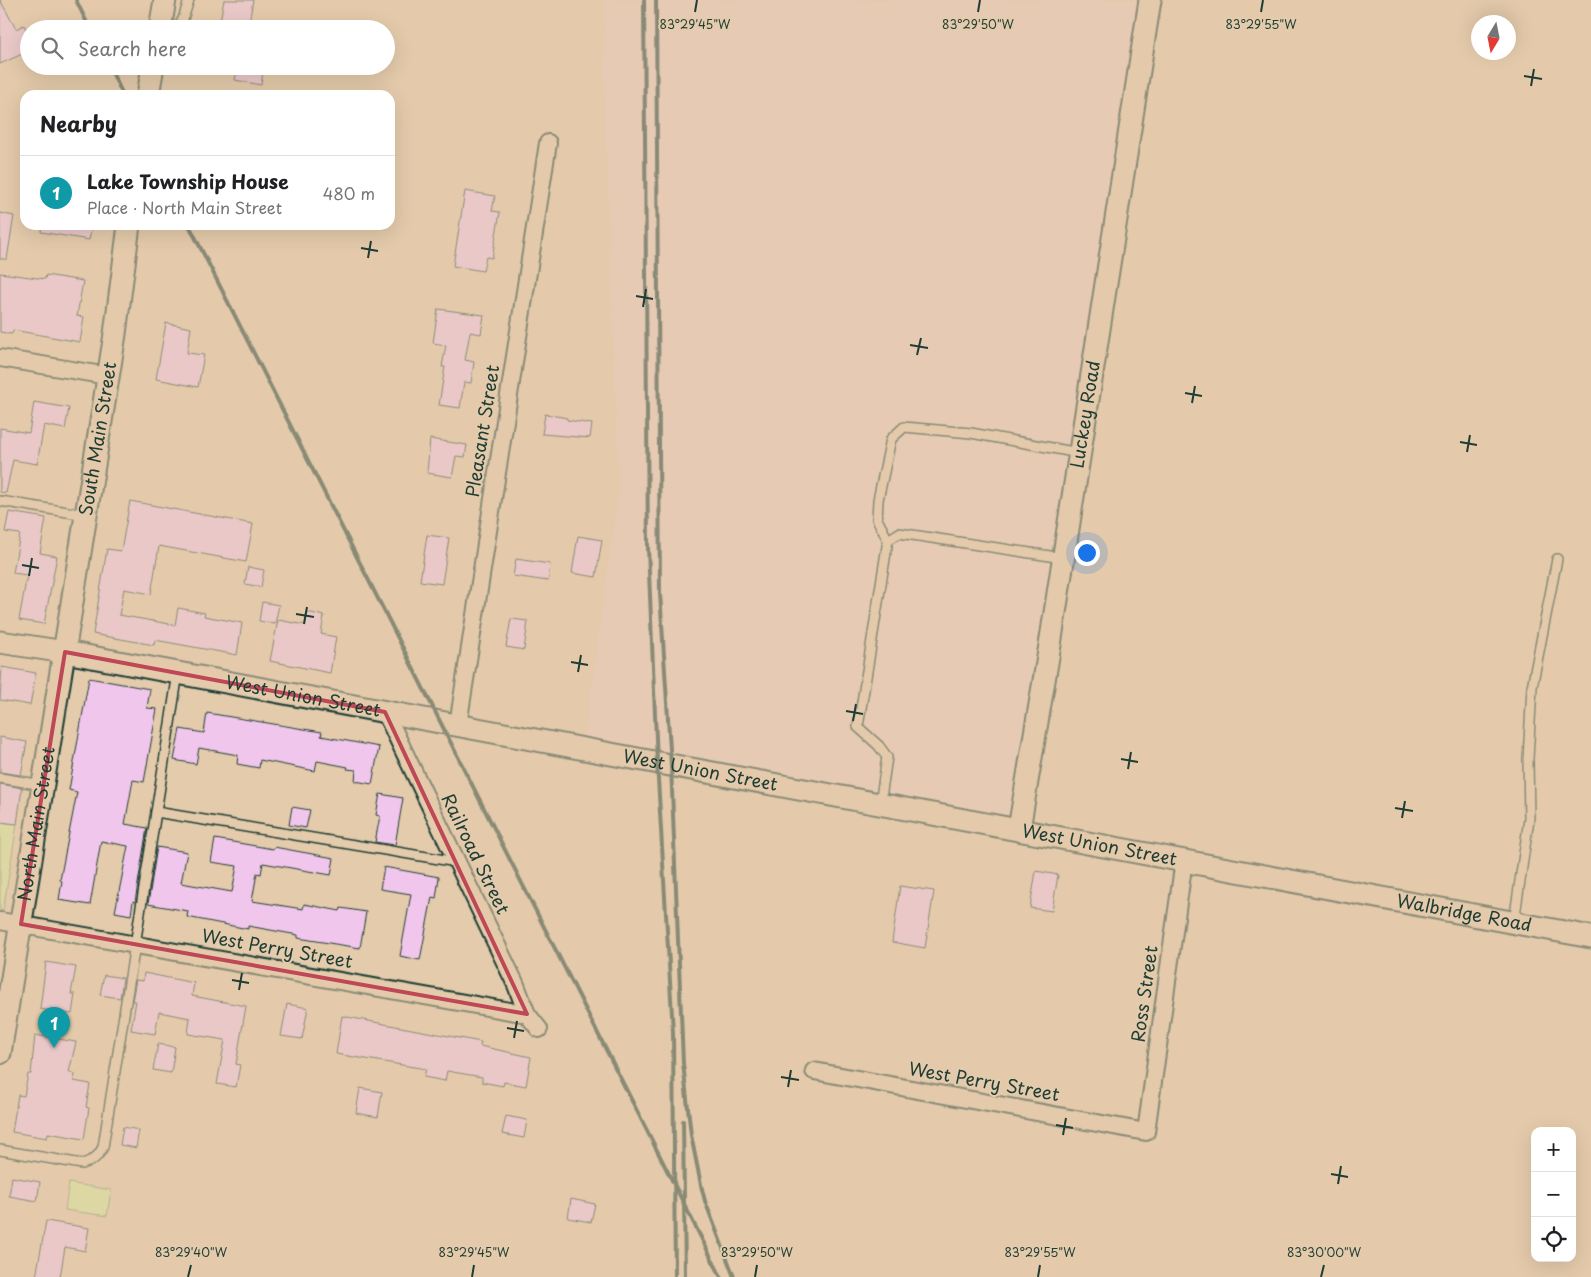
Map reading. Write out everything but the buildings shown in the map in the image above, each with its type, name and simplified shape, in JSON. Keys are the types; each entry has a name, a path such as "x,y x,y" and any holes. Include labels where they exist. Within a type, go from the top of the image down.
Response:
{"street":[{"path":"162,20 165,0"},
{"name":"Luckey Road","path":"1019,829 1064,558 1150,0"},
{"path":"149,90 151,75"},
{"name":"Pleasant Street","path":"458,725 548,143"},
{"name":"South Main Street","path":"65,652 108,376 128,230"},
{"path":"0,358 108,376"},
{"name":"West Union Street","path":"0,642 65,652 1336,889"},
{"name":"North Main Street","path":"0,1053 65,652"},
{"name":"Railroad Street","path":"386,712 516,985 527,1014 539,1029"},
{"name":"Ross Street","path":"1146,1132 1184,860"},
{"name":"Walbridge Road","path":"1336,889 1591,937"},
{"name":"West Perry Street","path":"0,921 527,1014"},
{"name":"West Perry Street","path":"814,1071 1146,1132"}],"lane":[{"path":"182,20 189,0"},
{"path":"880,804 887,757 880,746 858,727 888,540 877,519 878,500 891,439 904,427 971,434 1080,453"},
{"path":"0,501 86,516"},
{"path":"888,540 899,533 1064,558"},
{"path":"1514,923 1529,819 1528,759 1532,687 1557,559"},
{"path":"0,1150 82,1164 90,1162 100,1155 103,1147 178,673"},
{"path":"0,778 43,785"},
{"path":"156,812 456,862"}],"highlighted area":[{"path":"65,652 385,712 527,1014 21,924"}],"shaded area":[{"path":"604,0 1144,0 1019,829 583,749 619,489 605,114"}],"green space":[{"path":"0,822 17,824 3,911 0,910"},
{"path":"69,1183 111,1190 107,1216 65,1210"}],"railway":[{"path":"76,0 86,20"},
{"path":"644,0 648,548 657,762 673,1032 675,1277"},
{"path":"656,0 660,593 671,765 683,1063 691,1135 701,1185 705,1201 734,1277"},
{"path":"113,75 121,90"},
{"path":"192,230 721,1277"},
{"path":"683,1121 685,1277"}],"place":[{"name":"Lake Township House","path":"54,1048"}]}
